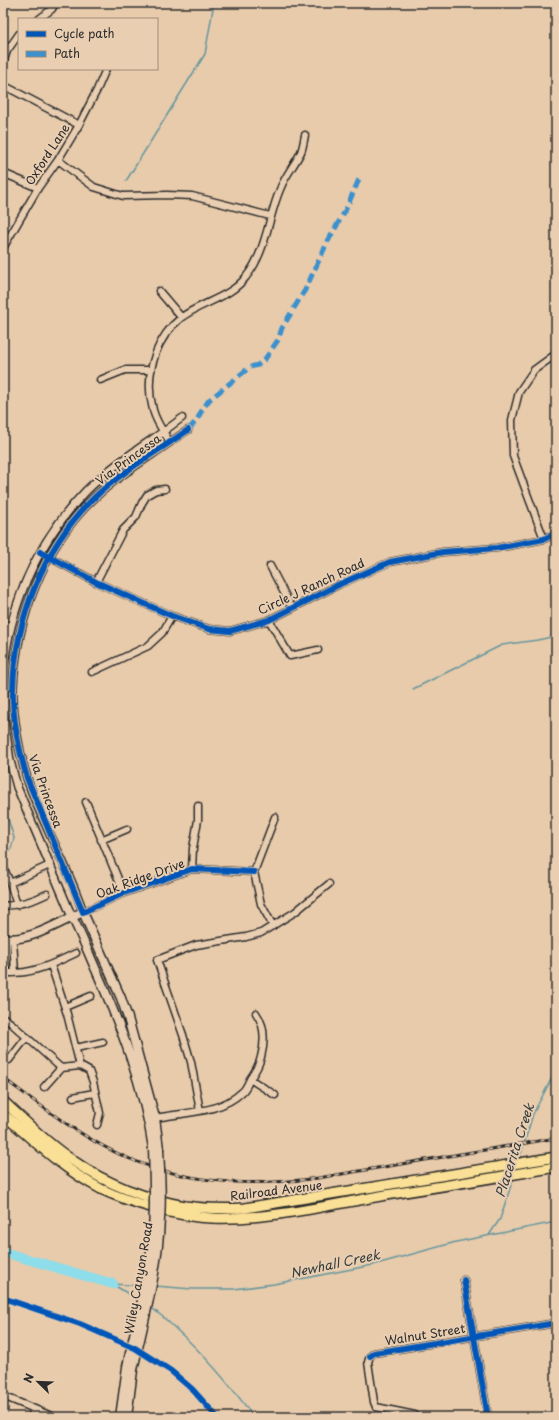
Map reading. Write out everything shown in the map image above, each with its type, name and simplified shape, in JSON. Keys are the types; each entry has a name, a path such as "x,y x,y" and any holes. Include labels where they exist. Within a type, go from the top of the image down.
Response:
{"main road":[{"name":"Oak Ridge Drive","path":"7,938 23,938 35,934 83,912"},
{"name":"Via Princessa","path":"83,912 121,998 136,1045 152,1121"},
{"name":"Via Princessa","path":"72,917 115,1014 152,1121"},
{"name":"Railroad Avenue","path":"3,1101 54,1147 88,1171 149,1197 185,1206 217,1209 245,1208 556,1157"},
{"name":"Railroad Avenue","path":"3,1114 47,1153 74,1173 101,1189 130,1201 148,1206 176,1213 211,1218 245,1217 294,1211 556,1167"},
{"name":"Wiley Canyon Road","path":"120,1417 143,1295 153,1231 156,1148 152,1121"},
{"name":"Wiley Canyon Road","path":"127,1417 130,1368"}],"street":[{"path":"39,18 52,8 55,3"},
{"path":"3,63 7,51 18,35"},
{"name":"Oxford Lane","path":"3,248 38,188 58,160 79,125 106,70"},
{"path":"3,84 79,125"},
{"path":"170,442 153,412 149,381 160,343 168,331 181,317 231,292 246,277 262,251 270,216 281,186 301,152 305,135"},
{"path":"58,160 94,187 123,196 192,196 270,216"},
{"path":"3,173 38,188"},
{"path":"160,291 181,317"},
{"path":"544,539 513,456 512,420 519,392 534,370 556,354"},
{"path":"100,380 125,370 151,370"},
{"name":"Via Princessa","path":"3,673 4,649 22,590 40,552 72,506 87,490 116,465 182,418"},
{"name":"Via Princessa","path":"83,912 35,800 21,758 14,713 13,689 22,622 50,557 77,517 94,498 123,474 188,430"},
{"path":"96,582 123,530 136,517 142,502 147,495 156,490 165,489"},
{"name":"Circle J Ranch Road","path":"40,552 96,582 172,616 209,629 230,631 269,620 340,584 390,562 443,552 497,548 544,539 556,533"},
{"path":"270,566 292,608"},
{"path":"92,672 148,646 162,633 172,616"},
{"path":"269,620 290,656 318,650"},
{"path":"4,649 17,651"},
{"name":"Via Princessa","path":"3,712 10,761 17,786 72,917"},
{"path":"86,802 124,893"},
{"path":"192,869 193,848 198,820 198,806"},
{"path":"272,926 261,904 254,872 274,817"},
{"path":"101,840 127,829"},
{"path":"10,882 50,864"},
{"path":"3,866 17,905"},
{"name":"Oak Ridge Drive","path":"83,912 124,893 192,869 254,872"},
{"path":"200,1111 191,1062 157,960 196,945 246,937 261,933 295,912 329,884"},
{"path":"3,906 29,902 47,894"},
{"path":"7,938 5,973 26,972 51,965 76,953"},
{"path":"7,938 15,973"},
{"path":"51,965 65,1007 80,1066"},
{"path":"65,1007 91,996"},
{"path":"152,1121 218,1107 232,1100 243,1091 258,1067 263,1048 264,1034 262,1022 256,1013"},
{"path":"3,1017 61,1068"},
{"path":"9,1060 27,1037"},
{"path":"76,1048 103,1042"},
{"path":"44,1087 61,1068 80,1066 89,1071 100,1113 97,1125"},
{"path":"250,1079 275,1095"},
{"path":"73,1097 94,1093"},
{"path":"464,1280 488,1417"},
{"name":"Walnut Street","path":"415,1415 376,1407 368,1362 370,1356 374,1353 556,1323"},
{"path":"3,1396 54,1417"},
{"path":"32,1417 34,1409"}],"waterway":[{"path":"126,181 205,54 214,3"},
{"path":"413,689 502,645 551,637 554,633 556,624"},
{"path":"3,803 14,838 11,849 3,856"},
{"name":"Placerita Creek","path":"519,1160 533,1114 556,1070"},
{"name":"Placerita Creek","path":"489,1235 500,1219 513,1179"},
{"name":"Newhall Creek","path":"155,1286 192,1289 234,1289 274,1284 373,1265 456,1242 556,1222"},
{"path":"3,1252 113,1284"},
{"name":"Newhall Creek","path":"113,1284 143,1286"},
{"path":"114,1285 140,1301"},
{"path":"150,1307 171,1324 209,1361 254,1417"}],"railway":[{"path":"3,1078 40,1105 90,1139 103,1146 155,1168 208,1180 262,1182 318,1178 556,1138"}],"marked path":[{"path":"188,430 197,420 209,400 250,367 258,365 265,359 278,340 282,328 305,290 327,243 346,209 360,177"}],"cycle path":[{"path":"188,430 128,470 94,498 76,517 47,561 26,610 19,636 13,689 15,723 27,778 83,912 124,893 192,869 254,872"},
{"path":"40,552 96,582 172,616 209,629 230,631 269,620 340,584 390,562 443,552 497,548 544,539 556,533"},
{"path":"464,1280 488,1417"},
{"path":"3,1298 80,1324 135,1348 171,1371 192,1389 217,1417"},
{"path":"370,1356 374,1353 556,1323"}]}
